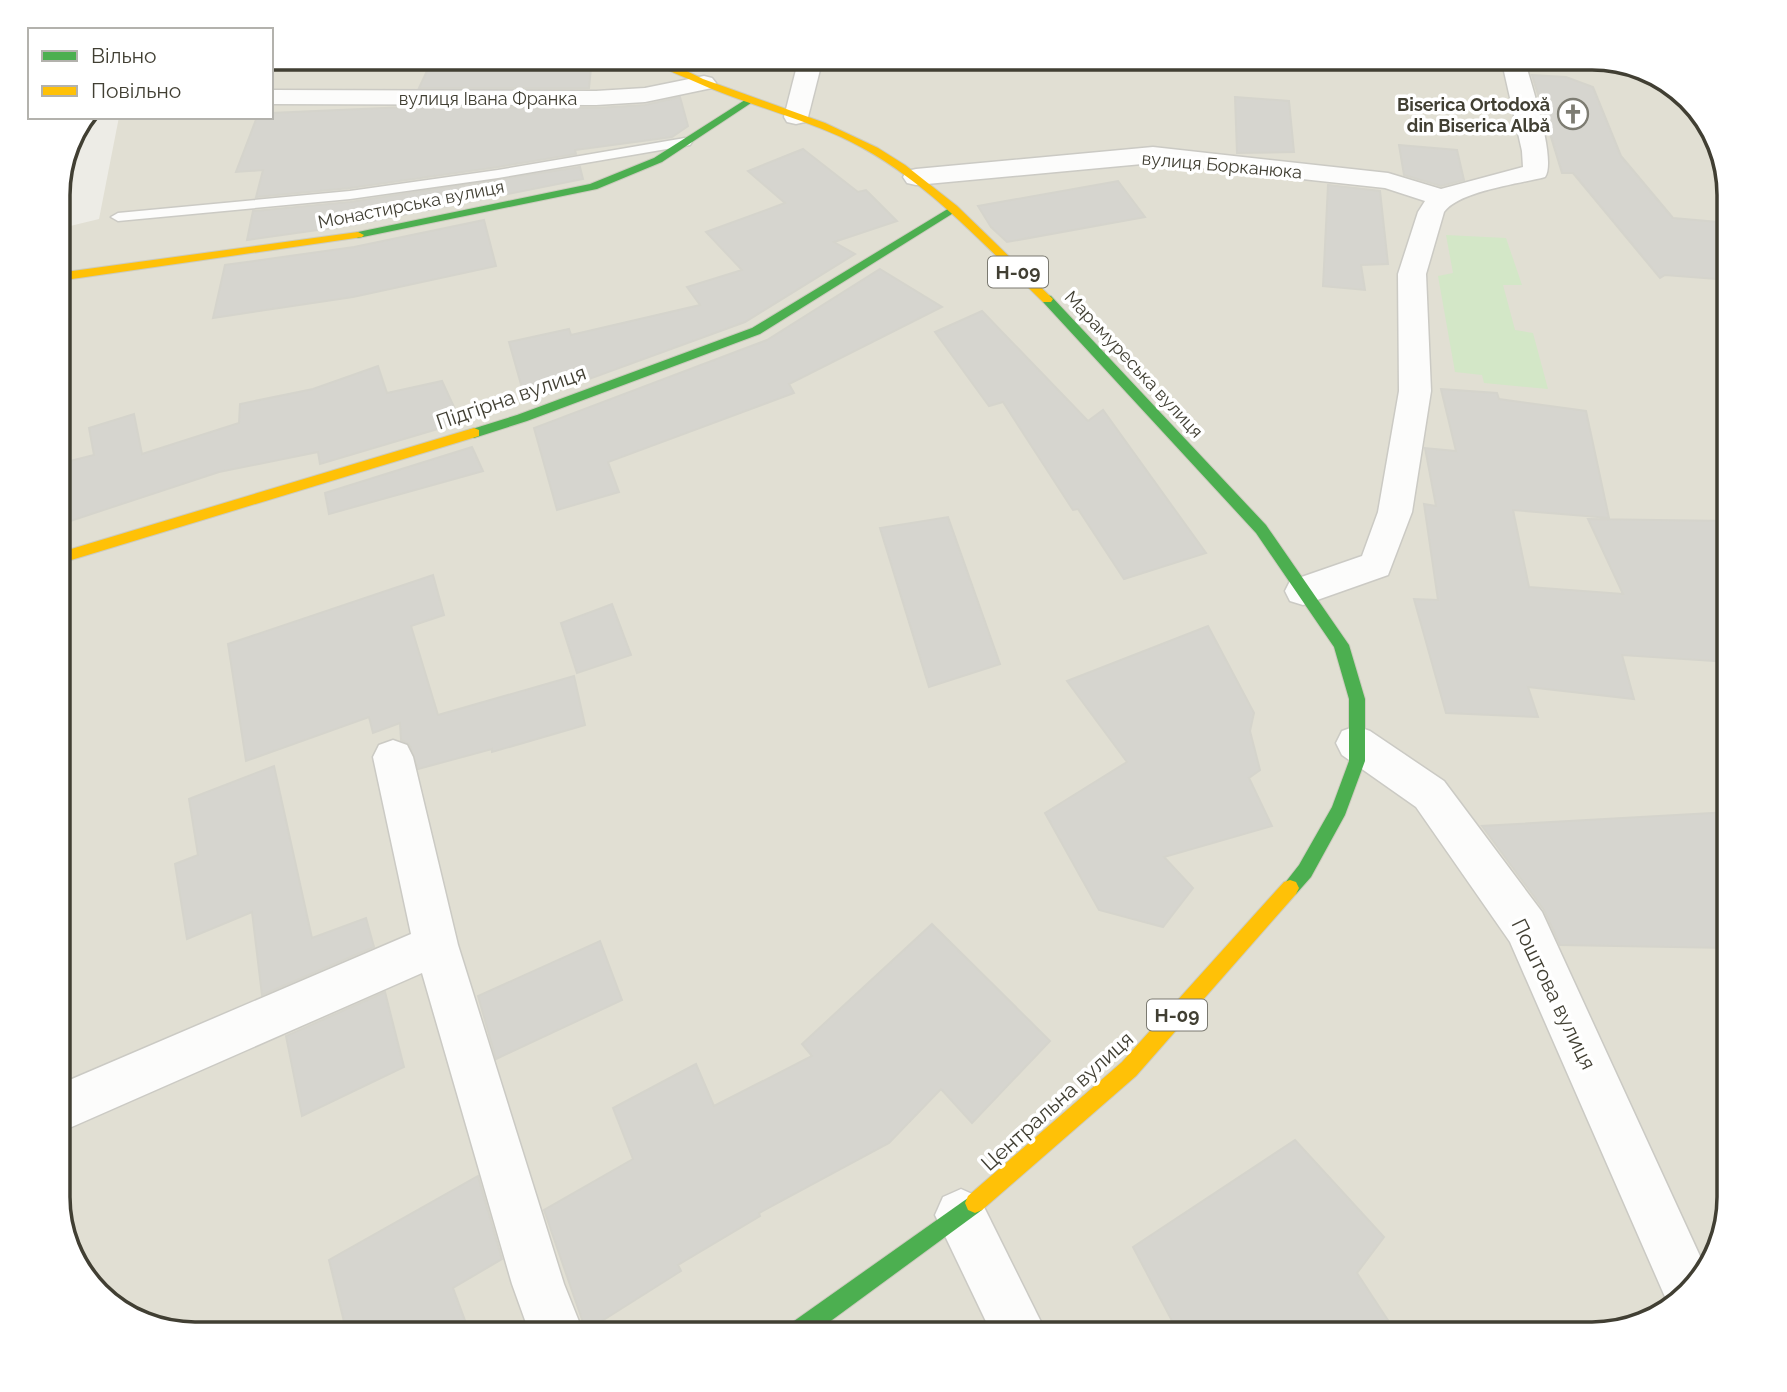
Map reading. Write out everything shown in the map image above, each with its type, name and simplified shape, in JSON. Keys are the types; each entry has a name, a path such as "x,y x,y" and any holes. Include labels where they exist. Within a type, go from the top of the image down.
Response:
{"main road":[{"name":"Марамуреська вулиця","path":"677,70 748,101 845,135 887,157 916,177 1065,317 1261,529 1303,591"},
{"name":"Монастирська вулиця","path":"70,275 353,236 593,187 658,160 748,101"},
{"name":"Підгірна вулиця","path":"70,555 522,418 756,331 951,210"},
{"name":"Центральна вулиця","path":"812,1322 961,1215 1129,1069 1305,871 1339,810 1357,761 1357,699 1341,645 1303,591"}],"street":[{"path":"796,117 808,70"},
{"path":"1303,591 1376,565 1395,512 1415,391 1412,274 1431,212 1441,198 1490,182 1536,172 1535,151 1516,70"},
{"name":"вулиця Івана Франка","path":"273,97 596,98 645,95 704,83"},
{"name":"вулиця Борканюка","path":"916,177 1153,155 1388,181 1441,198"},
{"name":"Поштова вулиця","path":"1356,743 1430,794 1526,927 1685,1280"},
{"path":"393,757 436,945 538,1284 552,1322"},
{"path":"70,1104 436,945"},
{"path":"961,1215 1014,1322"}],"lane":[{"path":"118,217 350,195 498,174 685,142"}],"shaded area":[{"path":"273,70 1600,70 1632,77 1668,96 1691,119 1704,140 1713,163 1717,195 1717,1205 1710,1237 1691,1273 1668,1296 1647,1309 1624,1318 1592,1322 187,1322 155,1315 126,1301 101,1279 91,1266 74,1229 70,1205 70,226 99,219 119,119 273,119"}],"green space":[{"path":"1446,235 1506,238 1522,285 1503,285 1515,330 1533,333 1548,389 1484,383 1482,375 1455,372 1438,276 1453,273"}],"building":[{"path":"427,70 591,70 589,88 419,88"},
{"path":"1532,75 1566,77 1593,87 1621,156 1673,218 1717,222 1717,279 1665,275 1660,278 1573,173 1562,173"},
{"path":"680,97 688,126 672,137 575,150 576,154 498,167 350,188 256,197 263,170 236,172 256,119 273,119 273,113 407,107 596,108 645,105"},
{"path":"1235,97 1289,101 1294,152 1237,153"},
{"path":"1399,145 1457,150 1464,180 1441,186 1404,175"},
{"path":"803,149 858,192 866,190 897,221 834,242 855,254 745,322 526,402 509,342 569,329 571,335 700,305 687,287 742,270 706,232 785,203 748,171"},
{"path":"580,167 583,179 353,225 247,240 253,211 350,202"},
{"path":"1118,181 1145,217 1007,242 991,227 978,206"},
{"path":"1328,185 1380,191 1388,264 1361,265 1365,290 1323,286"},
{"path":"484,220 496,266 353,297 213,318 225,265 354,247"},
{"path":"880,269 942,307 789,384 794,393 608,462 619,492 557,510 534,428 767,340"},
{"path":"982,311 1088,421 1103,410 1206,553 1124,579 1078,509 1073,510 1003,402 989,406 935,332"},
{"path":"378,366 387,393 442,381 461,422 320,464 318,452 219,472 70,521 70,461 94,455 89,428 134,414 142,454 239,423 240,404 313,389"},
{"path":"1441,389 1497,393 1499,399 1586,411 1609,518 1513,510 1529,587 1623,594 1588,519 1717,521 1717,661 1622,655 1634,699 1528,687 1538,717 1446,713 1414,599 1438,600 1424,504 1436,506 1425,448 1456,451"},
{"path":"472,447 483,471 329,514 325,493"},
{"path":"948,517 1000,664 929,687 880,528"},
{"path":"433,575 444,615 411,626 438,715 574,676 585,725 492,752 492,749 418,769 409,744 401,740 400,723 373,733 369,717 246,761 228,644"},
{"path":"612,604 631,655 577,673 561,623"},
{"path":"1208,626 1254,713 1250,731 1260,770 1249,778 1272,826 1164,857 1193,888 1163,927 1099,910 1045,813 1127,762 1067,681"},
{"path":"274,766 312,938 366,918 374,947 262,995 252,912 187,939 175,864 198,855 189,799"},
{"path":"1717,813 1717,948 1560,945 1544,910 1482,826"},
{"path":"932,924 1050,1041 972,1123 941,1089 889,1143 759,1213 760,1216 678,1265 681,1271 600,1322 583,1322 544,1210 633,1159 613,1108 696,1064 714,1106 812,1056 802,1044"},
{"path":"600,941 622,1000 496,1059 478,996"},
{"path":"385,992 404,1067 302,1116 286,1036"},
{"path":"1295,1140 1384,1237 1357,1273 1389,1322 1173,1322 1133,1247"},
{"path":"478,1176 502,1259 453,1288 466,1322 344,1322 329,1260"}],"traffic: fast":[{"path":"358,235 593,187 658,160 748,101"},
{"path":"474,433 522,418 756,331 951,210"},
{"path":"1047,299 1261,529 1341,645 1357,699 1357,761 1339,810 1305,871 1290,888"},
{"path":"811,1322 975,1203"}],"traffic: slow":[{"path":"676,70 845,135 902,167 953,208 1047,299"},
{"path":"70,275 358,235"},
{"path":"70,555 474,433"},
{"path":"975,1203 1129,1069 1290,888"}],"place":[{"name":"Biserica Ortodoxă din Biserica Albă","path":"1573,114"}]}
